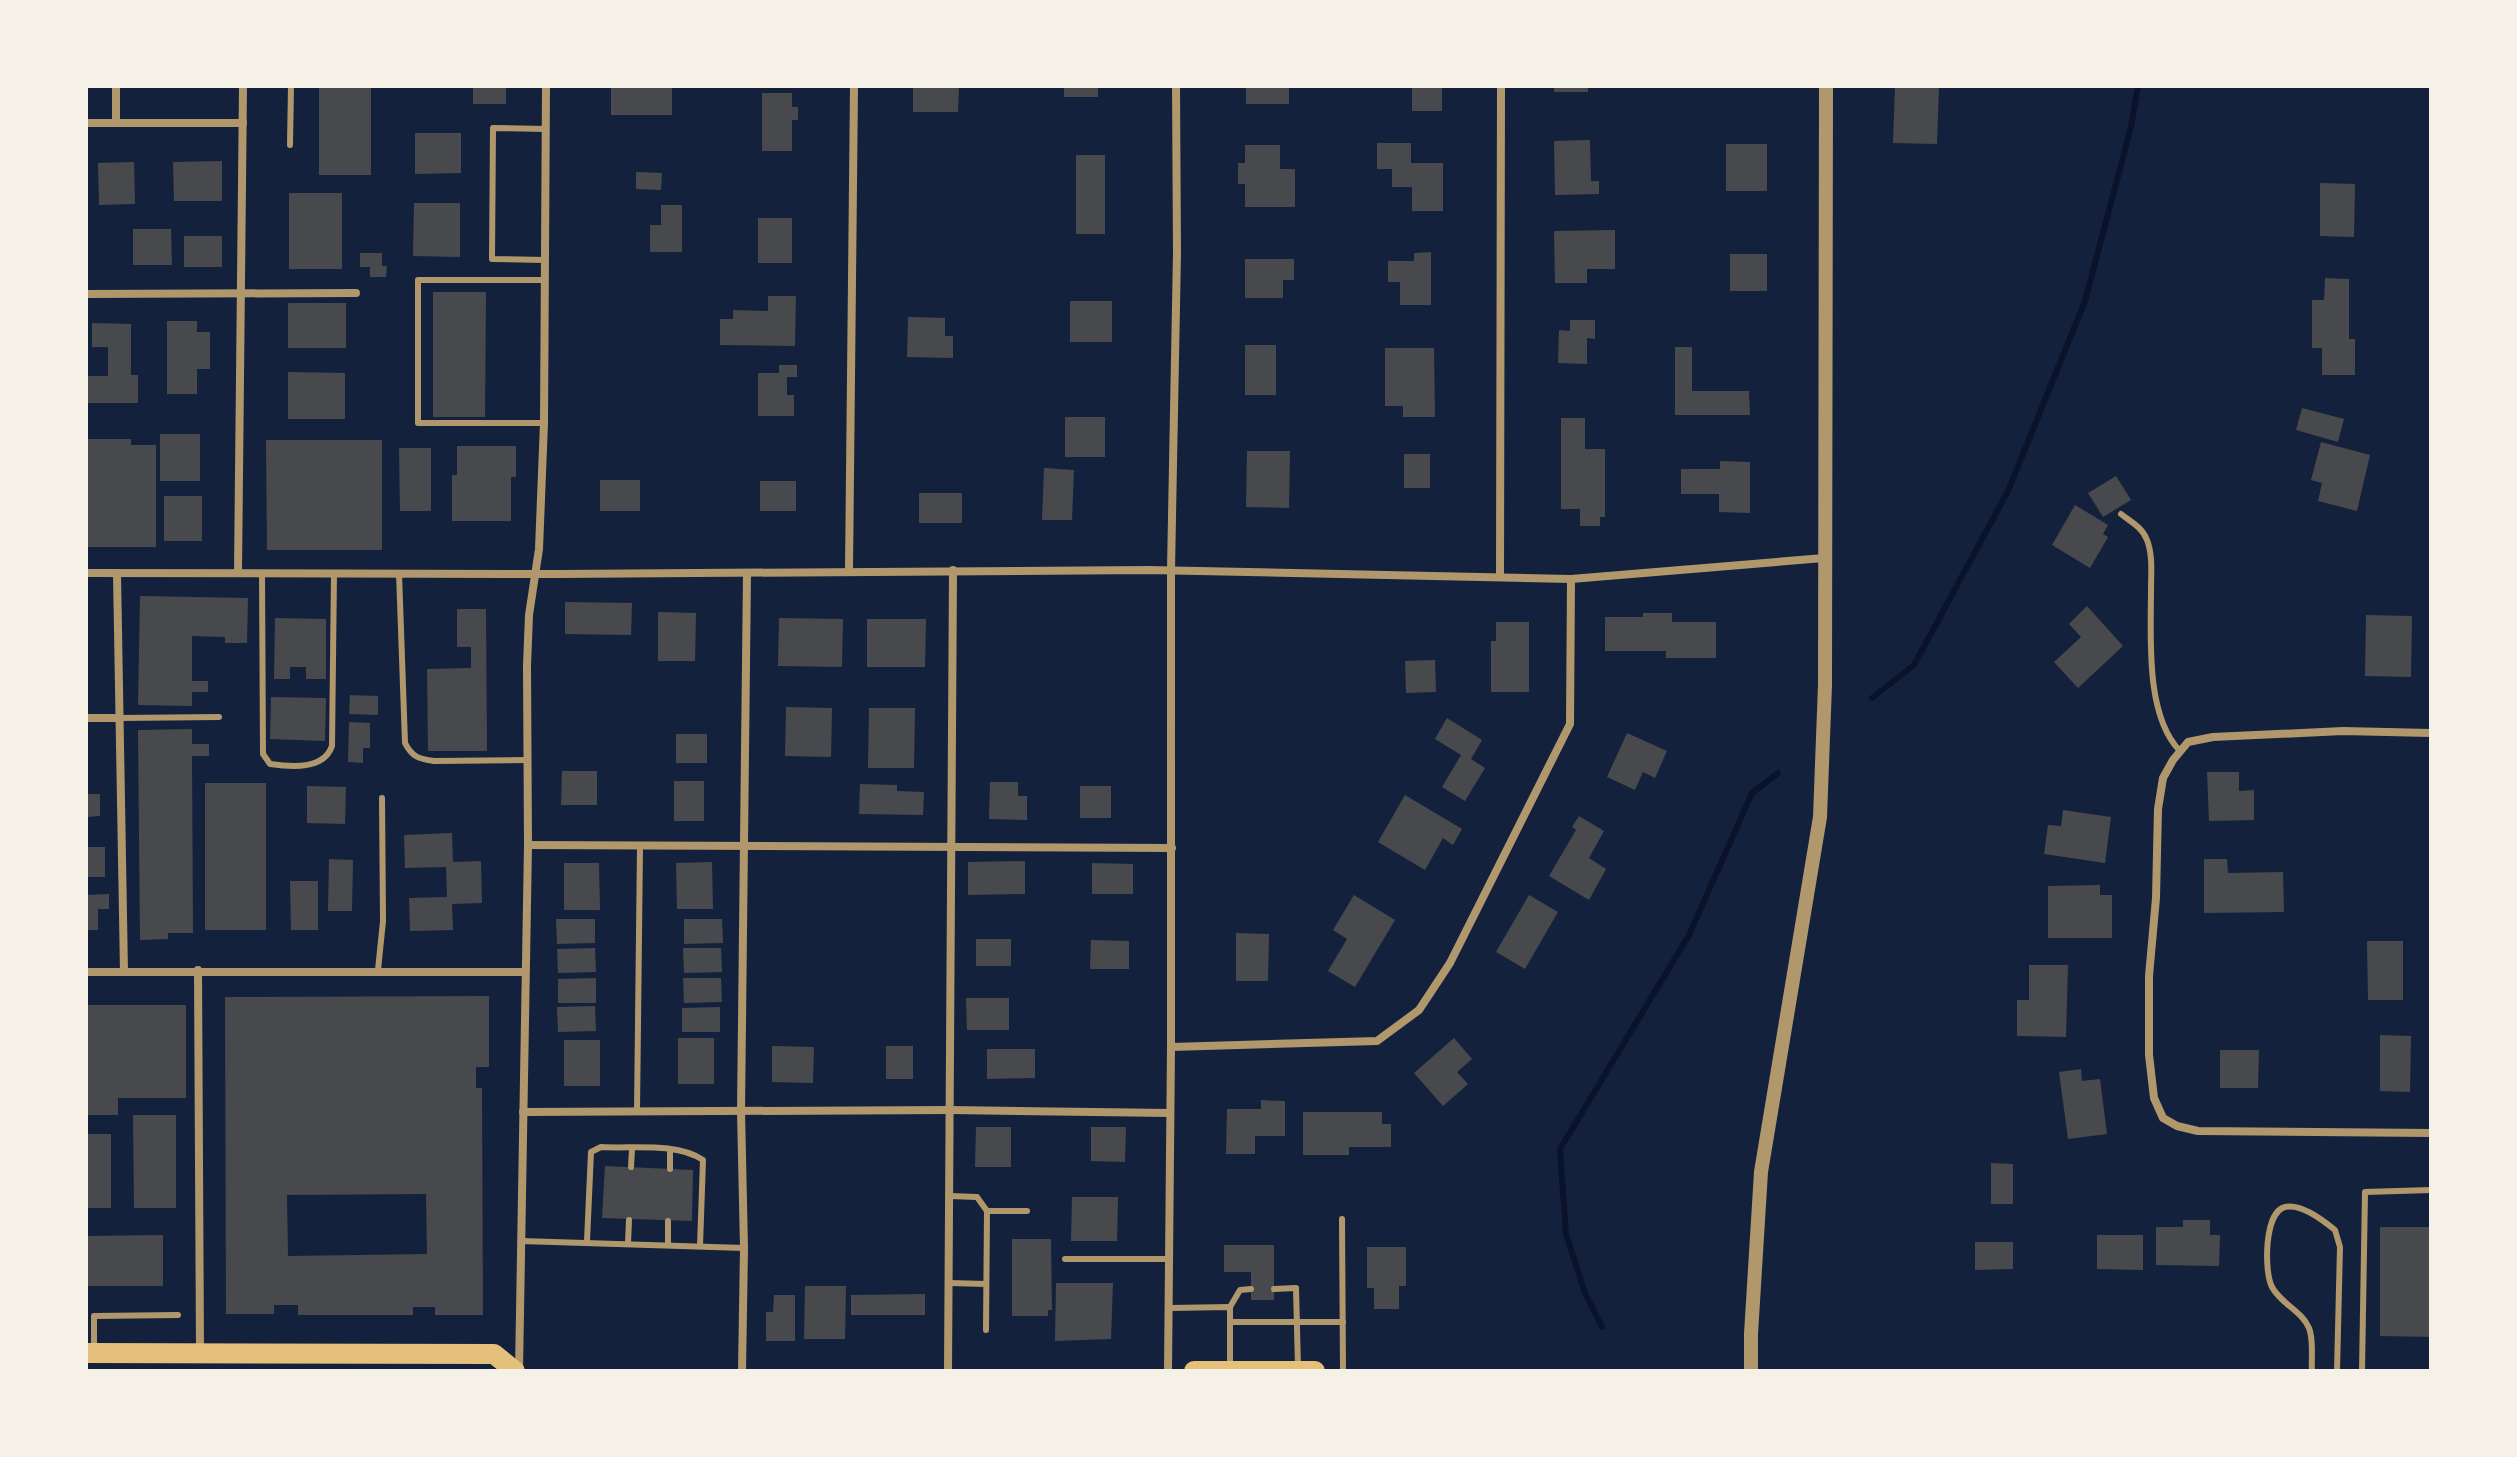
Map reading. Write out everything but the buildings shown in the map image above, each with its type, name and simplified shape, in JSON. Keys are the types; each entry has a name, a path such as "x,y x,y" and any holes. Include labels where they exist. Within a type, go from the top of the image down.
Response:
{"main road":[{"path":"90,1353 494,1354 517,1371"},
{"path":"1194,1371 1315,1371"}],"street":[{"path":"116,86 116,122"},
{"path":"238,572 243,86"},
{"path":"517,1371 528,845 529,615 539,549 544,423 546,86"},
{"path":"849,571 854,86"},
{"path":"1168,1371 1176,86"},
{"path":"1500,577 1501,86"},
{"path":"1751,1371 1761,1172 1820,817 1825,685 1826,86"},
{"path":"86,123 243,123"},
{"path":"86,294 356,293"},
{"path":"86,573 1171,570 1571,579 1824,558"},
{"path":"948,1371 953,570"},
{"path":"117,573 124,972"},
{"path":"742,1371 744,1248 741,1111 747,573"},
{"path":"1171,1047 1377,1041 1419,1010 1450,963 1570,724 1571,579"},
{"path":"86,718 119,718"},
{"path":"2431,733 2343,731 2213,737 2188,742 2163,778 2158,809 2156,898 2149,976 2149,1055 2154,1098 2163,1118 2177,1126 2198,1131 2431,1133"},
{"path":"528,845 1172,848"},
{"path":"198,970 200,1353"},
{"path":"86,972 524,972"},
{"path":"523,1112 951,1110 1170,1113"}],"lane":[{"path":"290,145 291,86"},
{"path":"545,260 492,259 493,128 546,129"},
{"path":"544,423 418,423 418,280 545,280"},
{"path":"2121,514 2140,527 2148,541 2151,560 2152,670 2156,696 2172,742 2180,751"},
{"path":"262,573 263,754 270,764 294,766 311,764 327,757 332,746 334,573"},
{"path":"399,573 405,743 411,755 420,760 434,761 527,760"},
{"path":"119,718 219,717"},
{"path":"378,970 383,921 382,798"},
{"path":"637,1112 640,846"},
{"path":"587,1241 591,1152 601,1147 670,1150 689,1151 703,1160 700,1246"},
{"path":"631,1167 632,1149"},
{"path":"670,1150 670,1169"},
{"path":"2362,1371 2365,1192 2431,1190"},
{"path":"950,1196 977,1197 987,1211 986,1330"},
{"path":"2312,1371 2311,1331 2305,1320 2278,1297 2270,1284 2266,1256 2271,1227 2280,1210 2286,1206 2300,1208 2335,1230 2340,1247 2337,1371"},
{"path":"987,1211 1027,1211"},
{"path":"1342,1219 1343,1371"},
{"path":"628,1243 629,1220"},
{"path":"668,1221 668,1245"},
{"path":"521,1241 744,1248"},
{"path":"1065,1259 1170,1259"},
{"path":"949,1283 986,1284"},
{"path":"1274,1289 1296,1288 1298,1371"},
{"path":"1230,1371 1230,1307 1240,1290 1251,1289"},
{"path":"1170,1308 1230,1307"},
{"path":"90,1353 94,1316 178,1315"},
{"path":"1230,1322 1343,1322"}],"waterway":[{"path":"1872,698 1914,665 2008,491 2085,301 2131,127 2138,86"},
{"path":"1602,1327 1585,1293 1566,1234 1560,1149 1689,935 1752,793 1778,773"}]}
